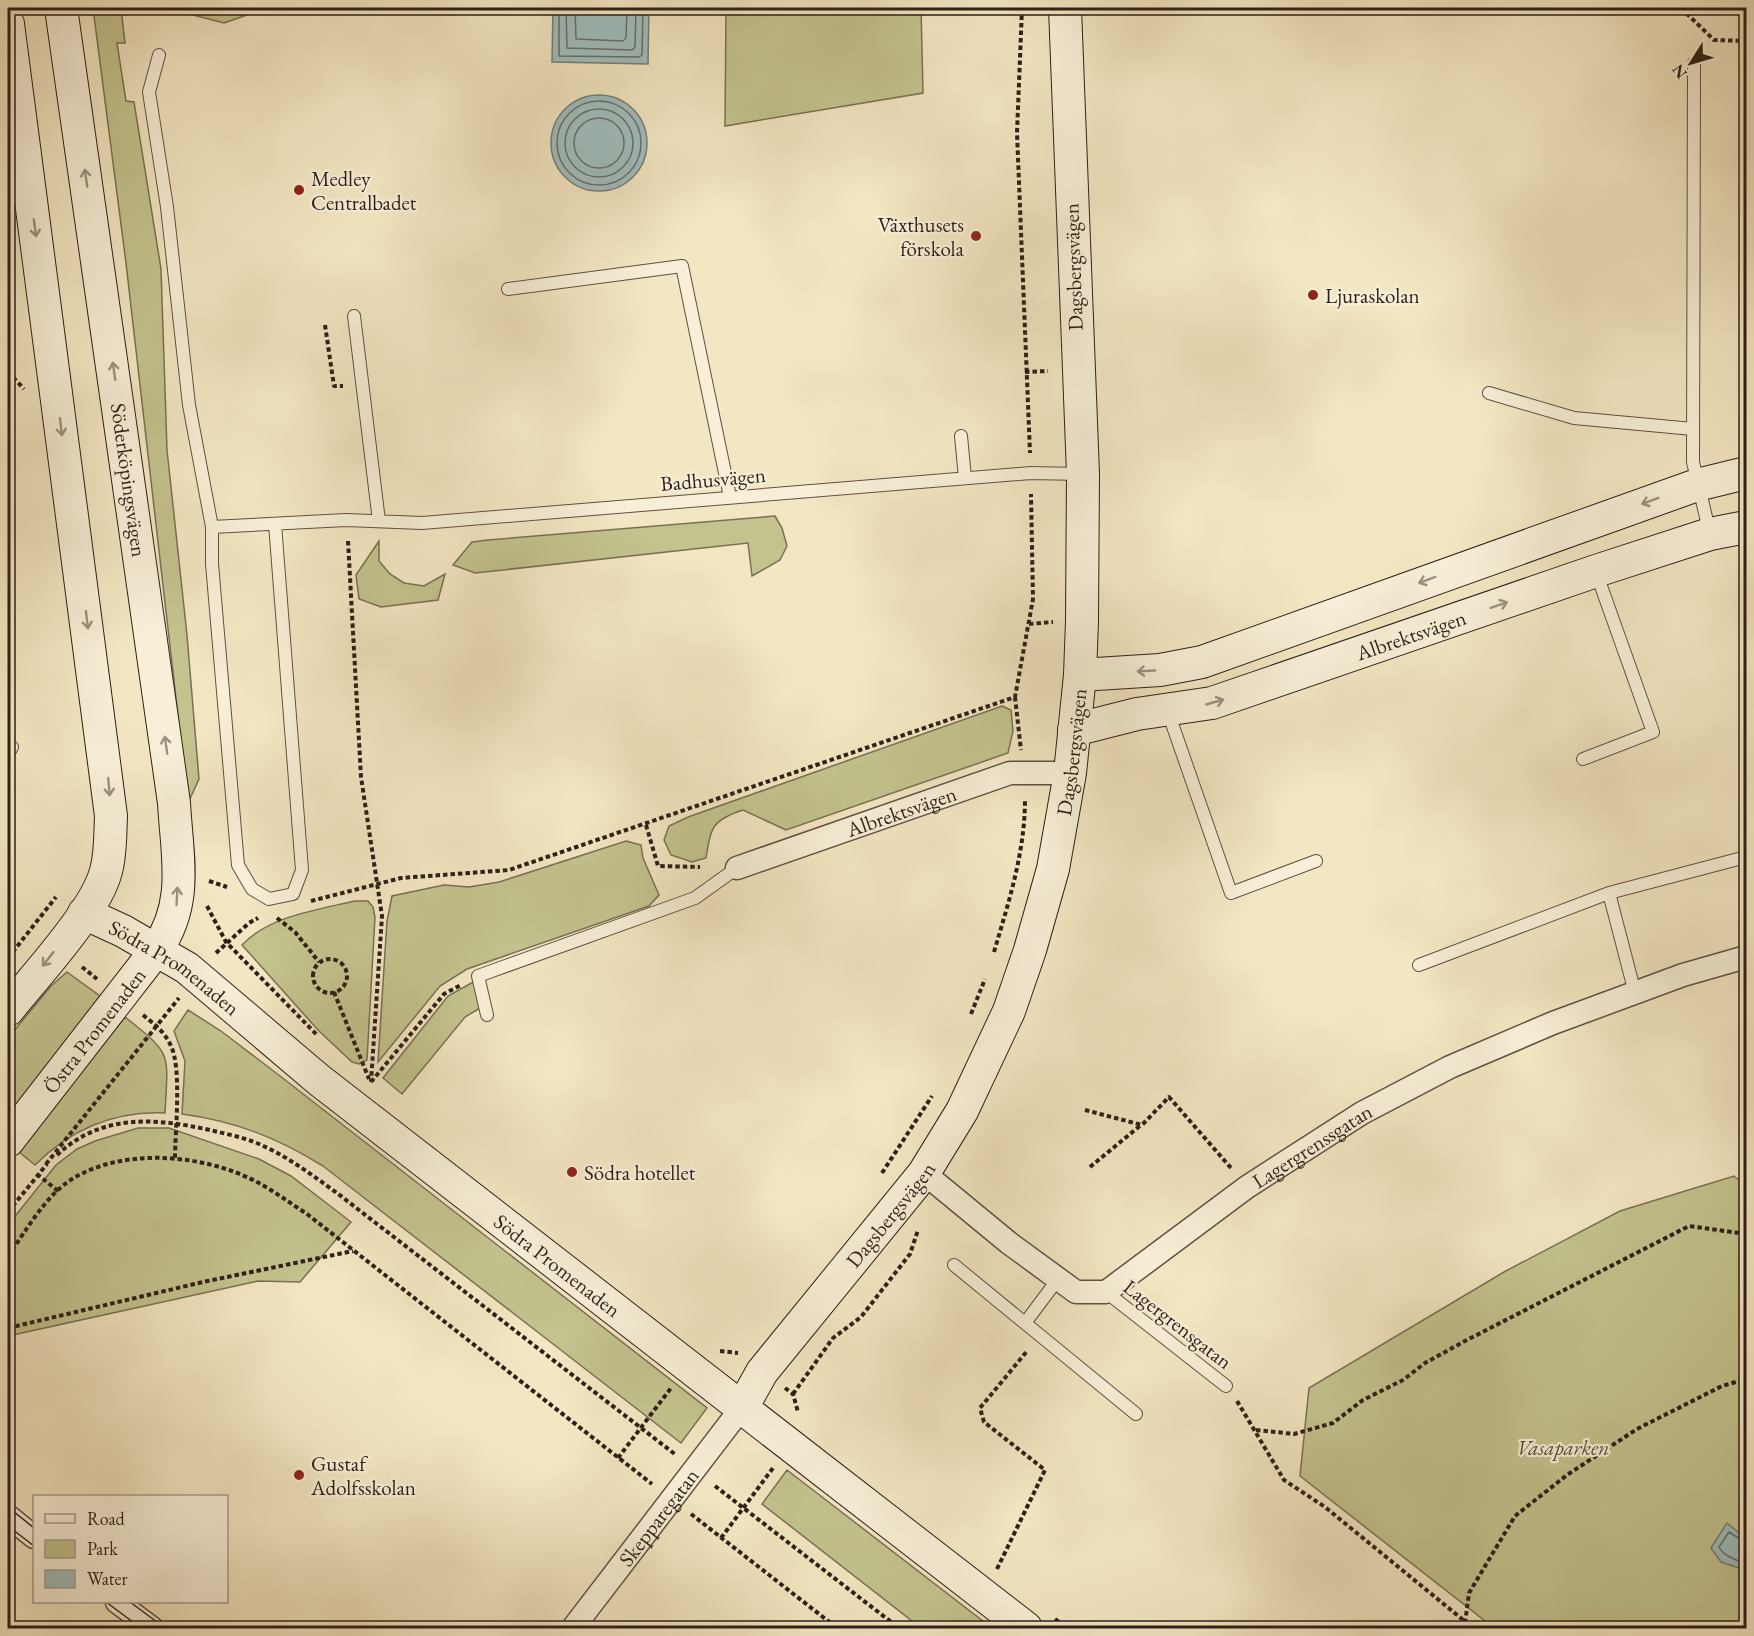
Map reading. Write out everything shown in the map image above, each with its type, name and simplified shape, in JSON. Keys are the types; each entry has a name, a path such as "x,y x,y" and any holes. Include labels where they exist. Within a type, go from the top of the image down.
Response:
{"main road":[{"name":"Söderköpingsvägen","path":"61,8 174,803 178,897 172,924 157,949"},
{"name":"Dagsbergsvägen","path":"743,1406 762,1372 934,1181 962,1111 1009,1011 1030,951 1053,869 1070,773 1080,675 1083,474 1065,8"},
{"path":"8,24 111,816 107,870 101,887 84,913 8,1010"},
{"path":"1080,675 1160,670 1202,662 1697,484 1746,473"},
{"name":"Albrektsvägen","path":"1074,730 1137,714 1168,712 1212,703 1596,571 1710,534 1746,527"},
{"name":"Södra Promenaden","path":"84,913 157,949 187,968 319,1080 791,1444 1038,1622"},
{"name":"Östra Promenaden","path":"8,1141 157,949"}],"street":[{"name":"Albrektsvägen","path":"737,868 1010,773 1024,775 1070,773"},
{"name":"Lagergrenssgatan","path":"1106,1292 1247,1187 1362,1113 1450,1067 1553,1023 1635,993 1746,957"},
{"path":"934,1181 1009,1243 1076,1292 1106,1292"},
{"name":"Skepparegatan","path":"573,1629 743,1406"},
{"path":"8,1516 33,1536"},
{"path":"118,1603 152,1629"}],"lane":[{"path":"159,55 149,92 167,207 189,405 212,526 213,576 238,865 252,889 269,899 293,894 302,870 275,524"},
{"path":"1695,63 1693,462 1710,534"},
{"path":"508,289 682,266 730,497"},
{"path":"354,316 379,521"},
{"path":"1489,393 1574,418 1693,429"},
{"path":"961,436 965,478"},
{"name":"Badhusvägen","path":"212,526 346,520 422,523 1031,473 1083,474"},
{"path":"1583,759 1653,732 1596,571"},
{"path":"1168,712 1231,893 1316,861"},
{"path":"1419,965 1609,893 1746,857"},
{"path":"487,1015 478,976 695,898 737,868"},
{"path":"1609,893 1635,993"},
{"path":"954,1265 1136,1414"},
{"path":"1025,1323 1059,1279"},
{"name":"Lagergrensgatan","path":"1106,1292 1226,1386"}],"path":[{"path":"1682,8 1714,40 1746,41"},
{"path":"325,325 334,386 362,386"},
{"path":"346,520 361,777 382,916 371,1082"},
{"path":"994,954 1013,888 1025,833 1024,775 1015,697"},
{"path":"376,885 401,878 509,870 646,824 658,866 737,868"},
{"path":"204,881 205,890"},
{"path":"206,899 215,926 226,942"},
{"path":"270,912 295,932 319,962"},
{"path":"8,958 32,927"},
{"path":"334,959 346,970 343,986 334,992 323,991 314,983 313,972 319,962 334,959"},
{"path":"969,1019 986,976"},
{"path":"334,992 371,1082"},
{"path":"371,1082 444,994"},
{"path":"8,1212 157,1026"},
{"path":"162,1031 172,1046 176,1062 175,1159"},
{"path":"879,1177 935,1092"},
{"path":"1090,1167 1142,1125 1169,1097 1247,1187"},
{"path":"1084,1110 1142,1125"},
{"path":"46,1164 62,1150 104,1128 143,1120 175,1123 258,1144 296,1164 337,1192 899,1629"},
{"path":"8,1256 58,1191 71,1179 115,1162 148,1158 175,1159 228,1170 257,1182 307,1214 837,1629"},
{"path":"37,1174 58,1191"},
{"path":"793,1394 833,1338 861,1317 910,1254 934,1181"},
{"path":"1256,1430 1294,1434 1333,1423 1363,1400 1403,1380 1425,1363 1689,1226 1746,1234"},
{"path":"8,1328 203,1282 354,1251"},
{"path":"995,1573 1045,1470 984,1422 980,1408 1040,1336"},
{"path":"737,1352 744,1344"},
{"path":"618,1458 689,1365"},
{"path":"1465,1623 1469,1593 1515,1516 1567,1475 1637,1429 1722,1386 1746,1379"},
{"path":"1226,1386 1256,1430 1284,1480 1325,1507 1473,1629"},
{"path":"721,1538 791,1444"},
{"path":"1038,1622 1067,1629"}],"green space":[{"path":"93,8 121,8 125,43 117,43 126,101 134,102 161,269 167,450 187,635 199,779 188,803 126,263"},
{"path":"166,8 250,8 250,14 224,23"},
{"path":"726,8 921,8 923,93 725,126"},
{"path":"775,516 782,528 787,546 780,560 752,576 748,543 475,573 453,565 472,542"},
{"path":"379,541 379,561 390,574 404,583 424,586 445,574 438,600 381,607 359,599 356,575"},
{"path":"1002,706 1011,710 1013,731 1008,753 786,830 743,810 719,821 712,832 706,858 692,862 671,855 664,840 669,826 688,817"},
{"path":"626,841 641,845 643,858 659,895 649,906 467,969 440,986 378,1062 387,921 392,896 444,885 469,887 499,882"},
{"path":"355,901 368,901 373,907 375,917 367,1060 359,1064 352,1062 318,1030 242,945 253,935 280,921 310,911"},
{"path":"67,972 100,996 8,1115 8,1038 51,986"},
{"path":"475,981 480,1008 465,1017 402,1094 383,1078 448,996"},
{"path":"188,1010 221,1031 280,1076 707,1408 681,1443 323,1166 256,1132 220,1121 182,1114 185,1061 174,1031"},
{"path":"125,1017 152,1039 164,1056 167,1078 165,1113 128,1115 94,1125 63,1141 35,1165 19,1152"},
{"path":"138,1128 169,1128 259,1159 291,1176 351,1222 300,1282 258,1281 8,1336 8,1225 56,1165 77,1149"},
{"name":"Vasaparken","path":"1734,1176 1746,1186 1746,1628 1494,1628 1300,1476 1309,1388 1504,1272 1620,1211"},
{"path":"787,1470 992,1628 921,1628 762,1504"}],"water":[{"path":"553,8 649,8 648,64 552,62"},
{"path":"599,95 617,99 633,109 643,125 647,143 643,161 633,177 617,187 599,191 581,187 565,177 555,161 551,143 555,125 565,109 581,99"},
{"path":"1727,1523 1746,1539 1746,1576 1739,1568 1721,1562 1711,1548"}],"tram line":[{"path":"8,1507 33,1527"},
{"path":"8,1526 33,1545"},
{"path":"107,1603 141,1628"},
{"path":"131,1603 165,1628"}],"place":[{"name":"Medley Centralbadet","path":"299,190"},
{"name":"Växthusets förskola","path":"976,236"},
{"name":"Ljuraskolan","path":"1313,295"},
{"name":"Södra hotellet","path":"572,1172"},
{"name":"Gustaf Adolfsskolan","path":"299,1475"}]}
